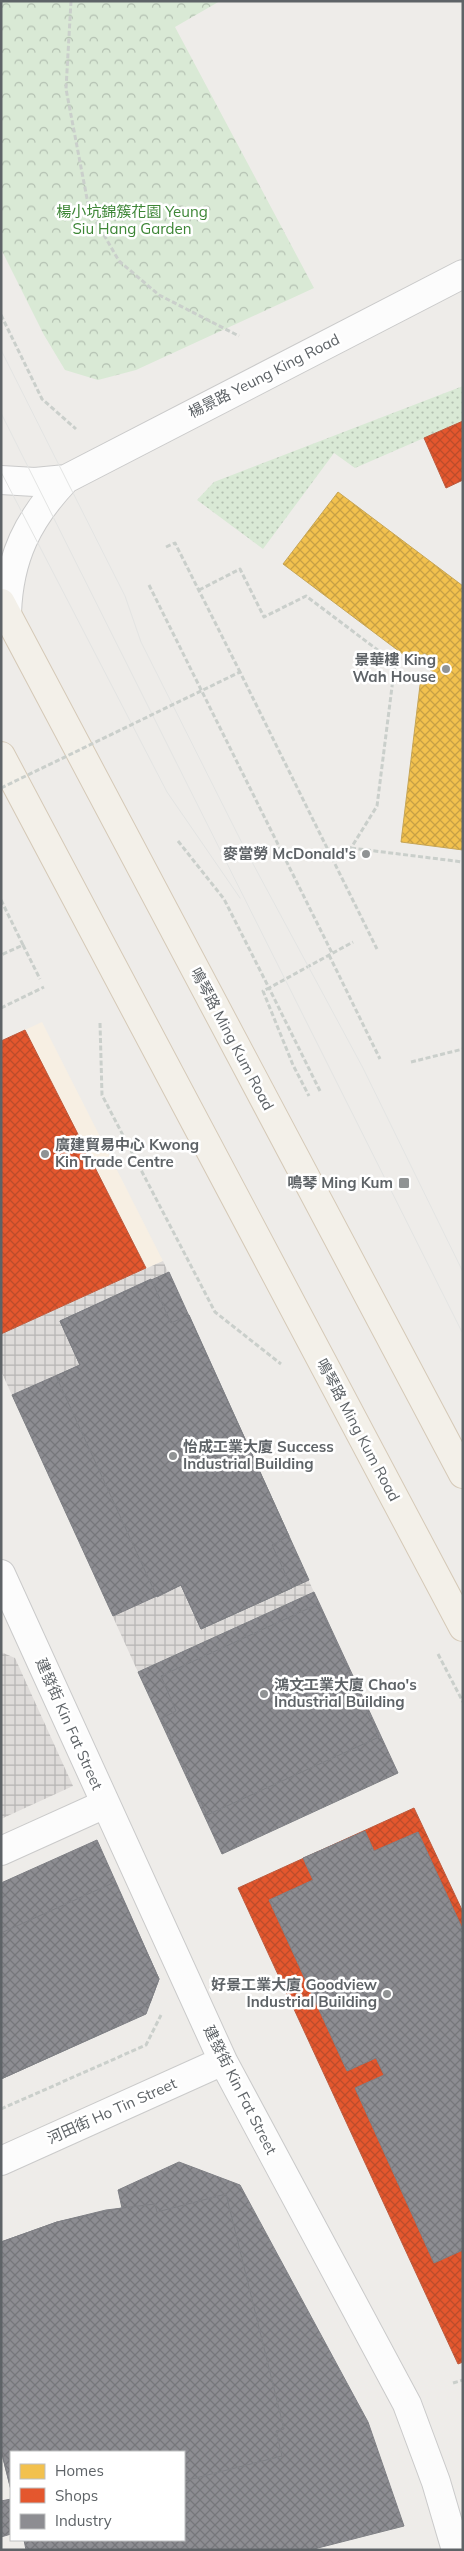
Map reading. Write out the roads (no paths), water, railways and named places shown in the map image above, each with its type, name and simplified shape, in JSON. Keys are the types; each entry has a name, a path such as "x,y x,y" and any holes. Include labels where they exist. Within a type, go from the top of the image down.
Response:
{"main road":[{"name":"鳴琴路 Ming Kum Road","path":"4,608 463,1474"},
{"name":"鳴琴路 Ming Kum Road","path":"1,756 463,1627"}],"street":[{"name":"楊景路 Yeung King Road","path":"1,480 35,482 66,478 463,274"},
{"name":"楊景路 Yeung King Road","path":"4,608 19,547 44,502 66,478"},
{"name":"建發街 Kin Fat Street","path":"2,1577 223,2061 407,2404 436,2482 456,2550"},
{"path":"1,1851 105,1804"},
{"name":"河田街 Ho Tin Street","path":"1,2161 223,2061"}],"tram line":[{"path":"1,350 125,596 141,642 245,849 363,1068 463,1272"},
{"path":"1,413 463,1334"},
{"path":"1,472 167,792 240,898"}],"place":[{"name":"景華樓 King Wah House","path":"446,669"},
{"name":"麥當勞 McDonald's","path":"366,854"},
{"name":"廣建貿易中心 Kwong Kin Trade Centre","path":"45,1154"},
{"name":"鳴琴 Ming Kum","path":"404,1183"},
{"name":"怡成工業大廈 Success Industrial Building","path":"173,1456"},
{"name":"鴻文工業大廈 Chao's Industrial Building","path":"264,1694"},
{"name":"好景工業大廈 Goodview Industrial Building","path":"387,1994"}],"park label":[{"name":"楊小坑錦簇花園 Yeung Siu Hang Garden","path":"132,220"}]}
